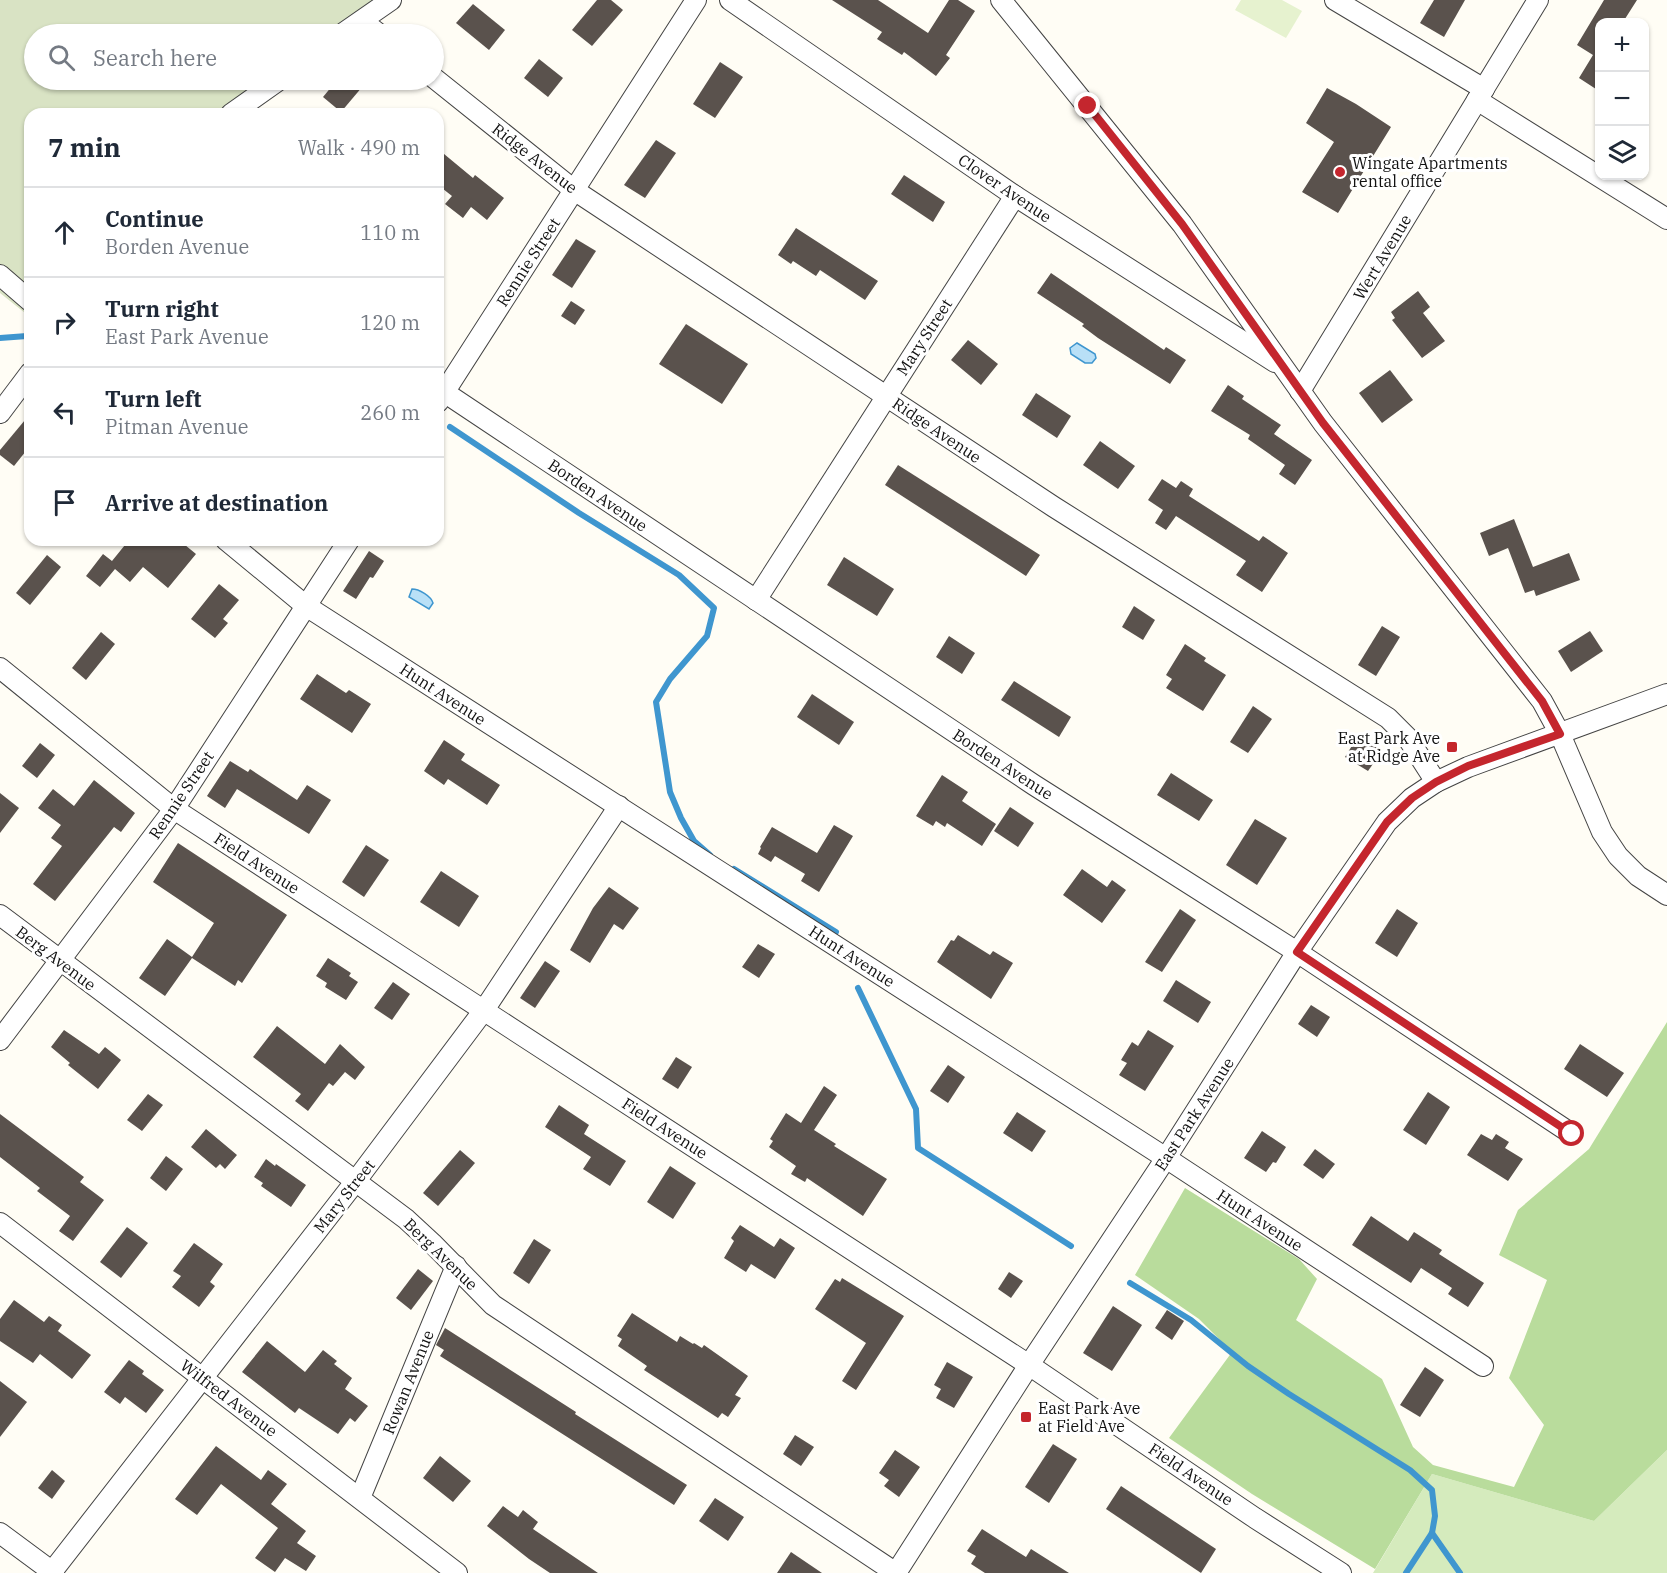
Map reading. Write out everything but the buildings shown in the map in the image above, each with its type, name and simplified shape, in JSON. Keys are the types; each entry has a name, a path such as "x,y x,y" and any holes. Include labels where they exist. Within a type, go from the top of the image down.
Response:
{"street":[{"path":"357,24 391,0"},
{"name":"Rennie Street","path":"444,388 696,0"},
{"name":"Clover Avenue","path":"730,0 1016,196 1284,368"},
{"path":"1002,0 1182,224 1323,423 1542,701 1560,734 1602,832 1638,876 1667,896"},
{"path":"1335,0 1667,219"},
{"name":"Wert Avenue","path":"1300,391 1538,0"},
{"path":"362,21 366,24"},
{"name":"Ridge Avenue","path":"444,86 574,190 1054,507 1388,718 1407,737 1436,782"},
{"path":"239,108 265,90"},
{"name":"Mary Street","path":"756,600 1016,196"},
{"path":"0,275 24,296"},
{"path":"0,413 24,382"},
{"name":"Borden Avenue","path":"444,397 1034,785 1297,952 1572,1134"},
{"name":"Hunt Avenue","path":"233,546 306,606 1166,1158 1483,1366"},
{"name":"Rennie Street","path":"0,1040 174,809 344,546"},
{"name":"Field Avenue","path":"0,668 174,809 1029,1365 1255,1518 1341,1573"},
{"name":"East Park Avenue","path":"896,1573 1297,952 1387,822 1412,798 1436,782 1468,766 1667,694"},
{"name":"Mary Street","path":"52,1573 355,1182 484,1010 619,806"},
{"name":"Berg Avenue","path":"0,915 406,1219 493,1305 896,1573"},
{"name":"Wilfred Avenue","path":"0,1223 457,1573"},
{"name":"Rowan Avenue","path":"360,1498 456,1266"},
{"path":"0,1533 52,1573"}],"green space":[{"path":"0,0 386,0 351,24 24,24 24,90 260,90 236,108 24,108 24,312 0,293"},
{"path":"1241,0 1282,0 1302,11 1286,38 1235,10"},
{"path":"1667,1022 1667,1450 1594,1521 1432,1474 1375,1569 1252,1494 1169,1438 1232,1352 1199,1319 1135,1275 1185,1188 1299,1259 1317,1279 1296,1320 1382,1379 1413,1447 1433,1465 1514,1487 1544,1425 1509,1378 1547,1280 1499,1255 1518,1210 1589,1149"},
{"path":"1667,1450 1667,1573 1373,1573 1432,1474 1594,1521"}],"water":[{"path":"1077,343 1095,354 1096,358 1092,363 1085,363 1071,354 1070,348"},
{"path":"412,589 430,598 433,603 429,609 409,597"}],"waterway":[{"path":"0,338 24,336"},
{"path":"450,427 579,513 679,575 714,608 707,636 670,679 656,702 670,792 694,841 710,855"},
{"path":"734,869 836,932"},
{"path":"858,988 916,1109 918,1148 1071,1246"},
{"path":"1130,1283 1191,1320 1248,1366 1289,1394 1410,1470 1432,1490 1435,1516 1432,1533 1406,1573"},
{"path":"1432,1533 1460,1573"}],"place":[{"name":"Wingate Apartments rental office","path":"1340,172"},
{"name":"East Park Ave at Ridge Ave","path":"1452,747"},
{"name":"East Park Ave at Field Ave","path":"1026,1417"}],"route":[{"path":"1088,106 1182,224 1323,423 1542,701 1560,734 1468,766 1436,782 1412,798 1387,822 1297,952 1572,1134"}]}
